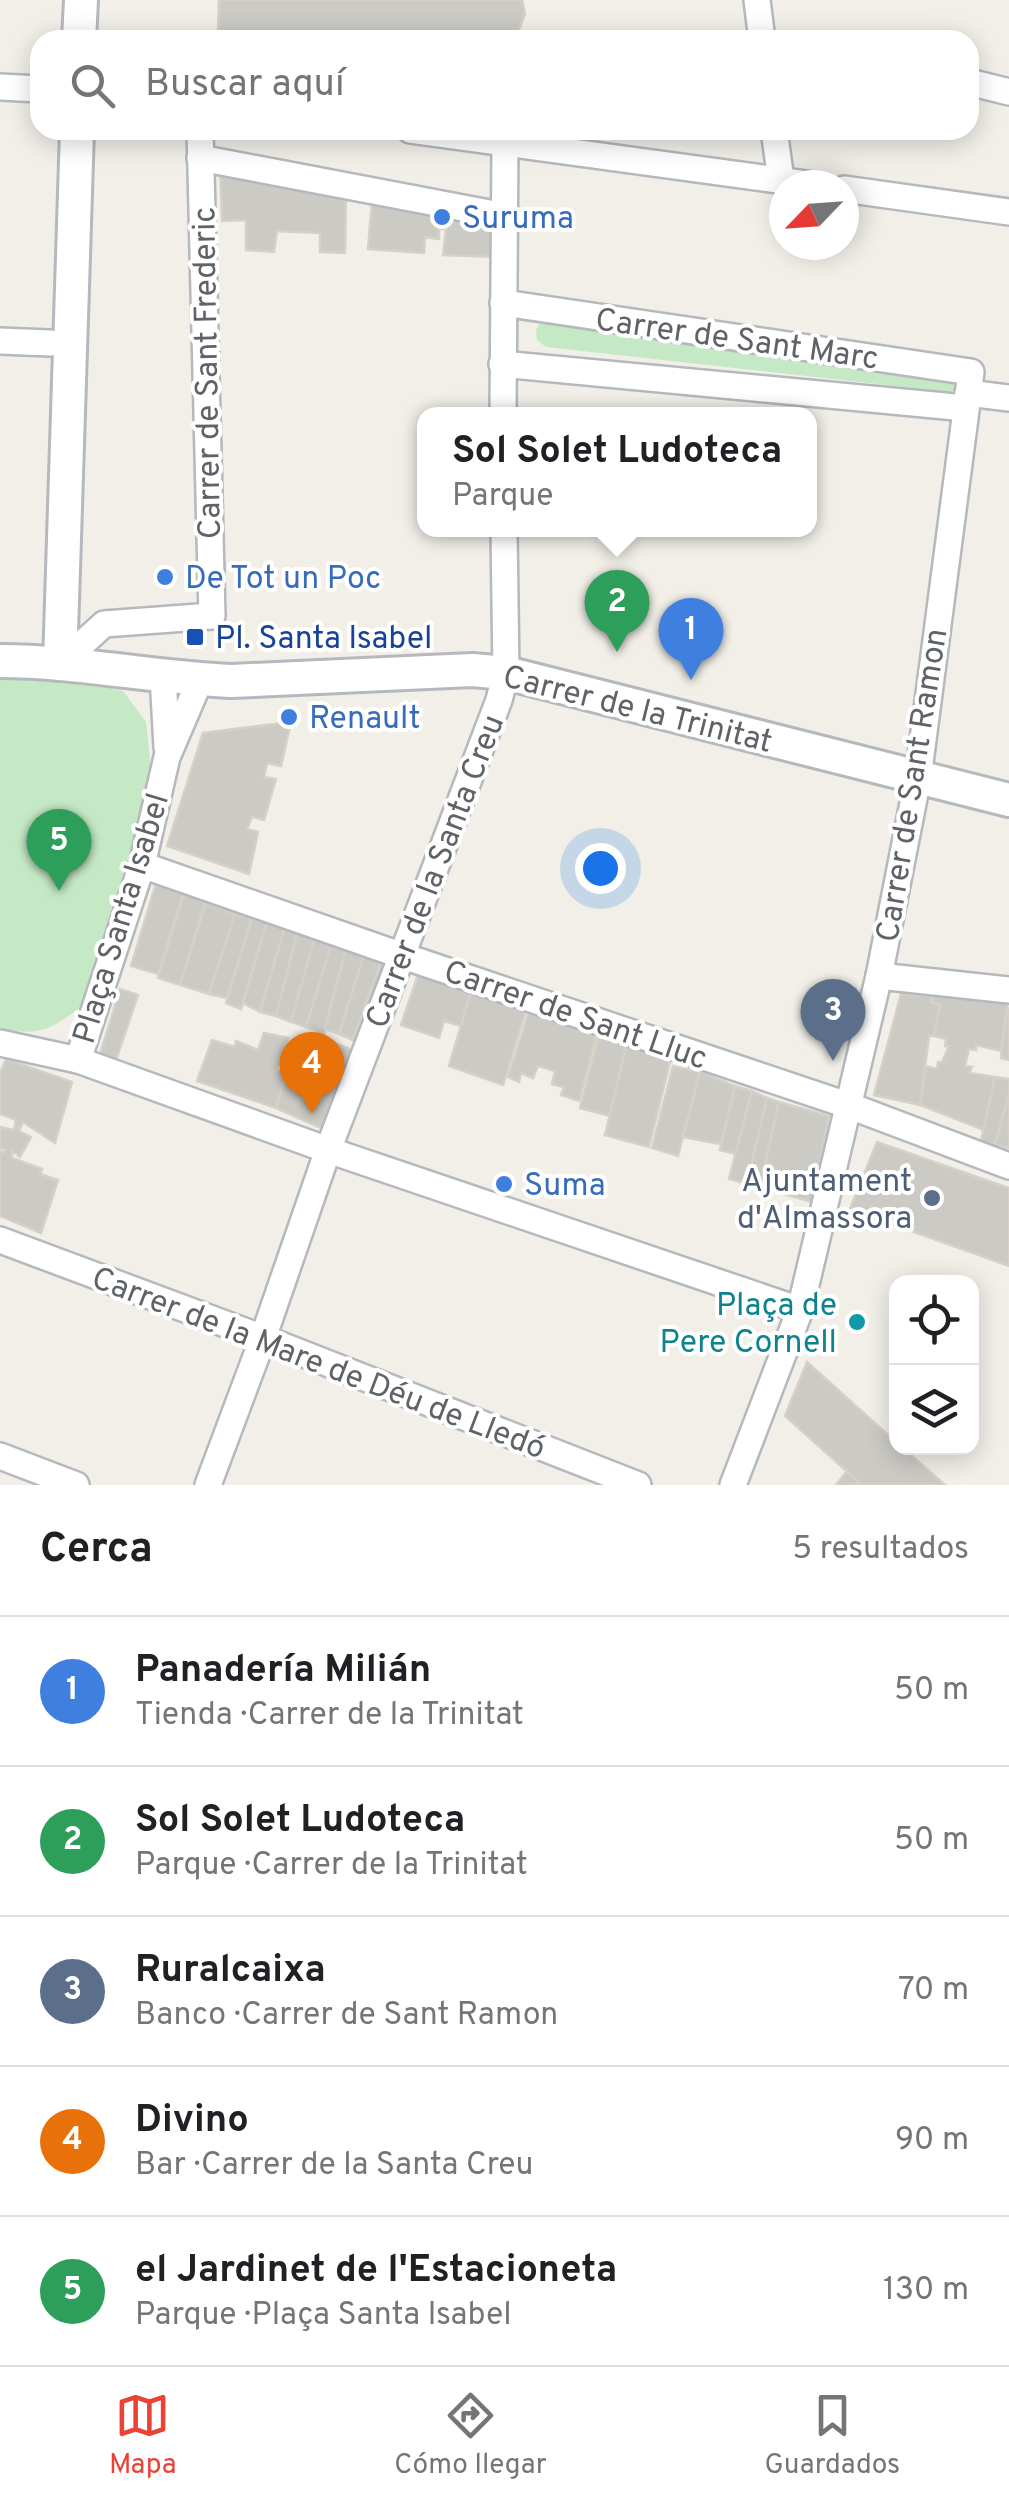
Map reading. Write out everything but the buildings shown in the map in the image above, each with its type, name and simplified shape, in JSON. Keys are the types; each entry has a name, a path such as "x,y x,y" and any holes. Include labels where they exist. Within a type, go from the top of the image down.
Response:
{"street":[{"path":"62,30 63,0"},
{"path":"79,30 80,0"},
{"path":"757,0 761,30"},
{"path":"979,84 1009,92"},
{"path":"0,87 30,88"},
{"path":"50,664 60,344 59,140"},
{"path":"60,344 75,140"},
{"name":"Carrer de Sant Frederic","path":"50,664 104,624 212,616 200,140"},
{"path":"483,140 769,178"},
{"path":"775,140 780,170"},
{"path":"503,407 505,143"},
{"path":"200,158 504,216"},
{"path":"859,191 1009,212"},
{"name":"Carrer de Sant Marc","path":"503,303 1009,398"},
{"path":"0,341 60,344"},
{"name":"Carrer de Sant Marc","path":"502,364 968,391"},
{"name":"Carrer de Sant Ramon","path":"732,1485 800,1310 879,976 918,778 968,391"},
{"name":"Carrer de la Santa Creu","path":"208,1485 400,955 500,700 506,673 504,537"},
{"name":"Carrer de la Trinitat","path":"0,662 231,681 472,670 506,673 1009,800"},
{"name":"Plaça Santa Isabel","path":"164,676 167,757"},
{"name":"Plaça Santa Isabel","path":"0,1043 78,1060 142,865 167,757 200,680"},
{"name":"Carrer de Sant Lluc","path":"142,865 850,1106 1009,1166"},
{"path":"879,976 1009,990"},
{"path":"78,1060 328,1150 800,1310"},
{"name":"Carrer de la Mare de Déu de Lledó","path":"0,1240 638,1485"},
{"path":"0,1456 76,1485"}],"green space":[{"path":"546,319 954,381 958,386 949,392 546,347 537,340 536,333"},
{"path":"0,678 89,682 123,691 146,722 152,777 83,1006 53,1026 26,1032 0,1029"}],"place":[{"name":"Suruma","path":"442,217"},
{"name":"De Tot un Poc","path":"165,577"},
{"name":"Pl. Santa Isabel","path":"195,637"},
{"name":"Sol Solet Ludoteca","path":"617,652"},
{"name":"Panadería Milián","path":"691,680"},
{"name":"Renault","path":"289,717"},
{"name":"el Jardinet de l'Estacioneta","path":"59,891"},
{"name":"Ruralcaixa","path":"833,1061"},
{"name":"Divino","path":"312,1114"},
{"name":"Suma","path":"504,1184"},
{"name":"Ajuntament d'Almassora","path":"932,1198"},
{"name":"Plaça de Pere Cornell","path":"857,1322"}]}
